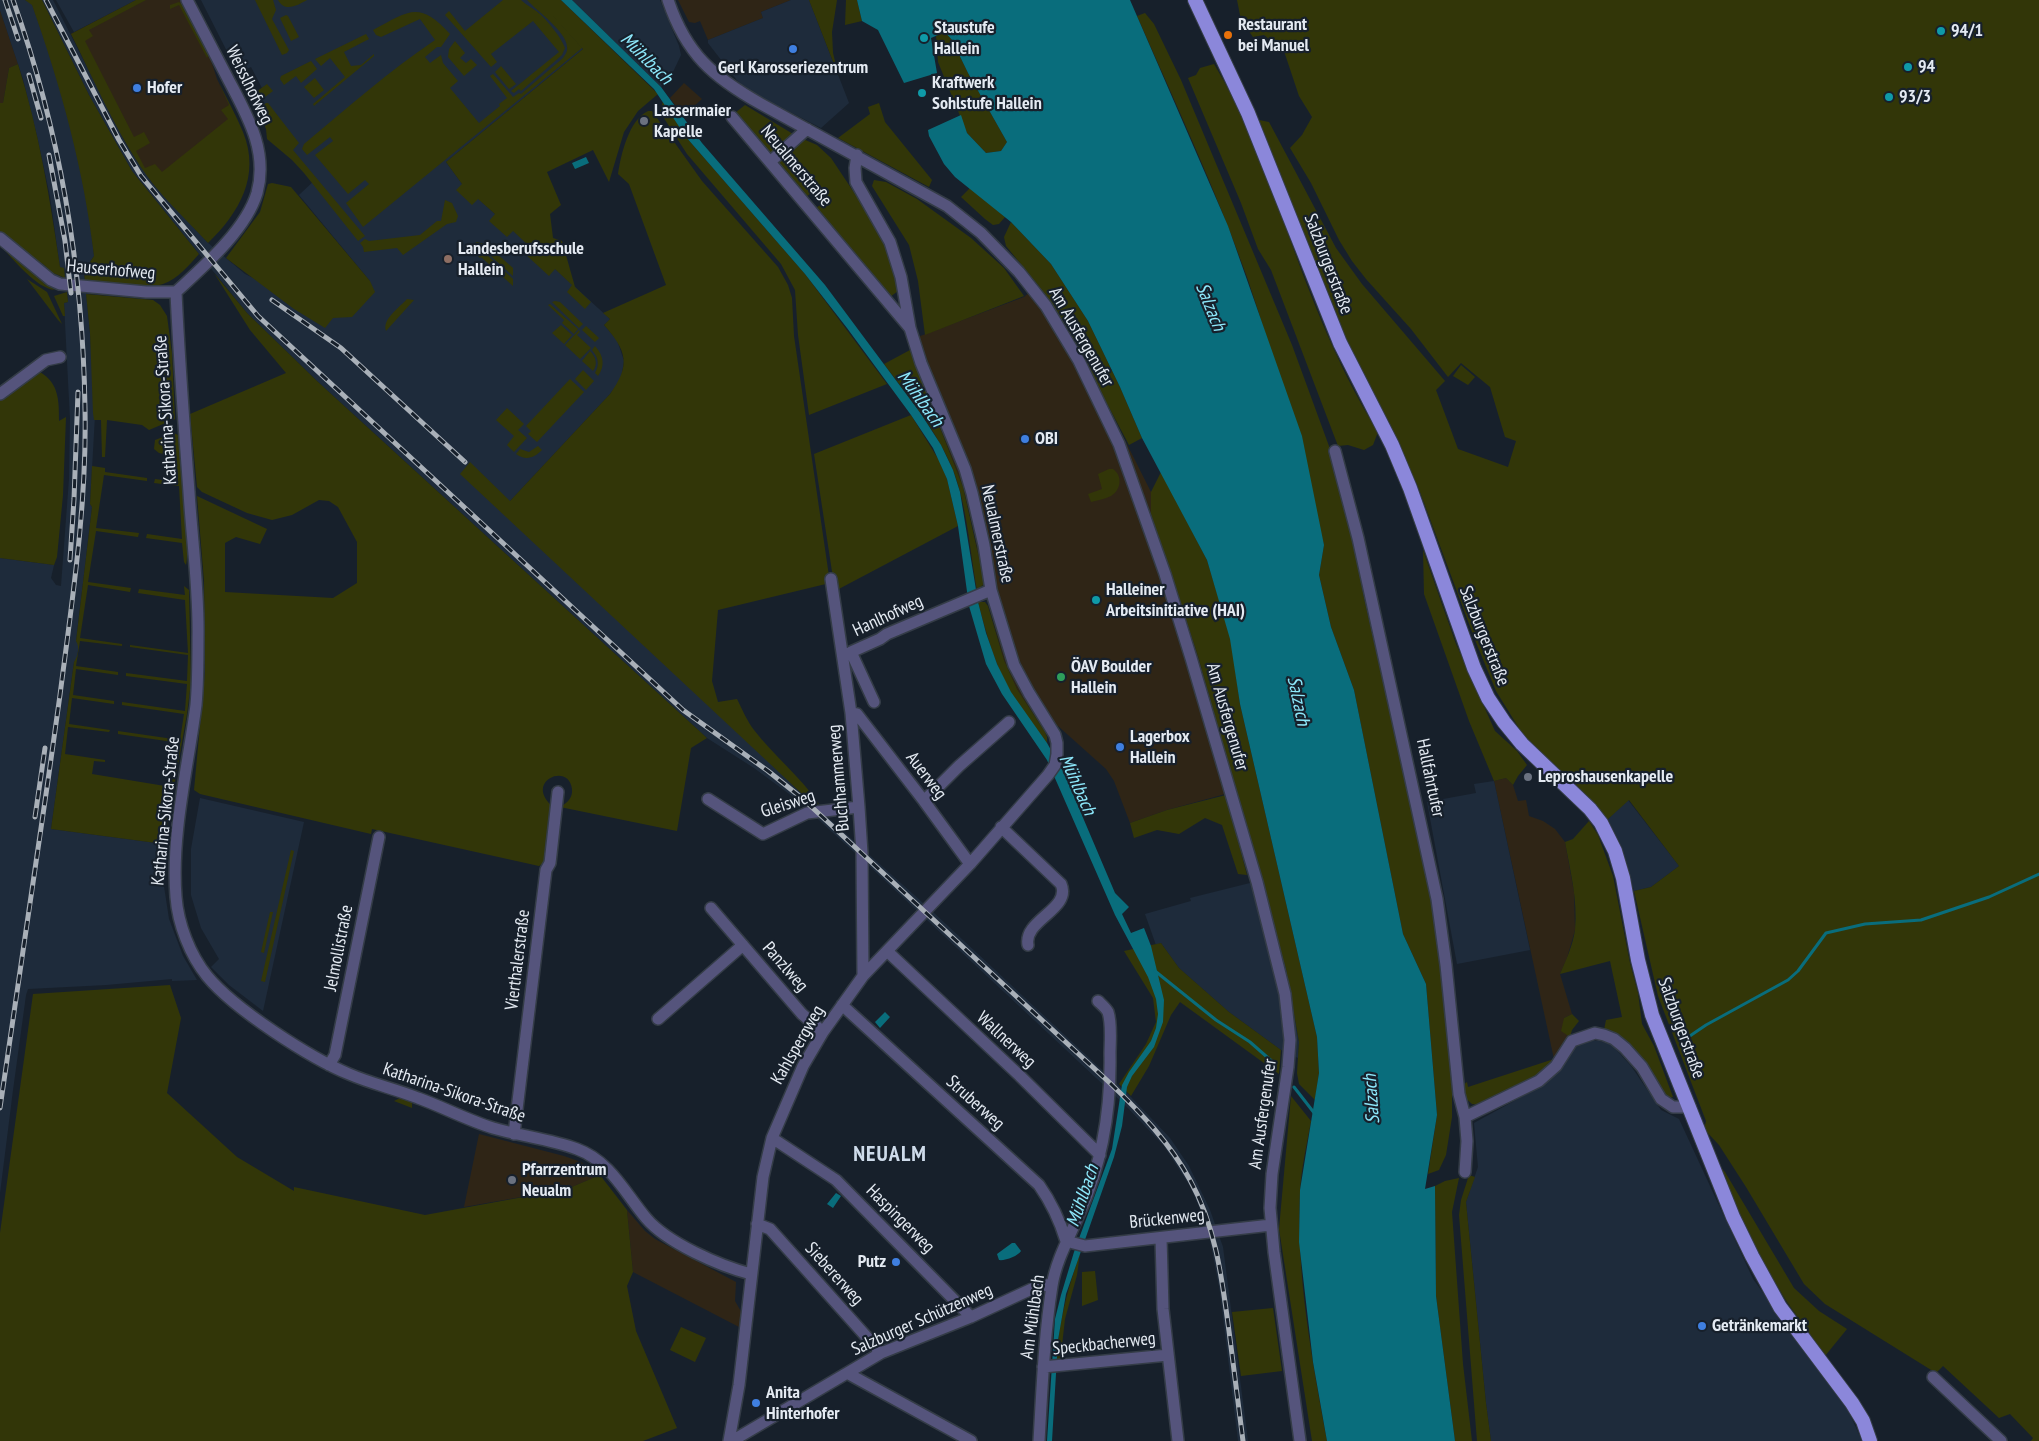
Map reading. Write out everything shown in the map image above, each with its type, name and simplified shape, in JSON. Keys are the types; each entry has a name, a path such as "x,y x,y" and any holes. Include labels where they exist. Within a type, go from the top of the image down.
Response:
{"main road":[{"name":"Salzburgerstraße","path":"1195,0 1248,113 1340,343 1392,445 1410,488 1464,644 1488,698 1522,744 1590,809 1601,824 1615,851 1623,878 1638,960 1652,1015 1730,1209 1752,1256 1780,1307 1852,1403 1863,1421 1870,1441"}],"street":[{"name":"Weisslhofweg","path":"176,292 215,254 244,220 257,193 260,169 258,142 247,114 187,0"},
{"name":"Neualmerstraße","path":"668,0 688,43 704,64 739,92 823,137"},
{"name":"Neualmerstraße","path":"732,117 910,328"},
{"path":"770,162 807,129"},
{"name":"Am Ausfergenufer","path":"823,137 947,206 981,233 1019,272 1046,306 1074,354 1120,444 1191,658 1257,882 1285,994 1289,1049 1270,1193 1271,1225 1300,1441"},
{"name":"Neualmerstraße","path":"857,155 855,168 856,182 890,242 901,277 910,328 921,363 965,469 984,545 986,592 1014,665 1028,693 1055,735 1057,743"},
{"name":"Hauserhofweg","path":"0,238 51,280 60,284 146,292 176,292"},
{"name":"Katharina-Sikora-Straße","path":"176,292 197,581 198,634 196,701 176,852 176,901 183,932 195,959 221,991 247,1011 329,1065 364,1080 409,1094 488,1126 576,1148 592,1156 605,1166 647,1219 661,1233 728,1266 751,1274"},
{"path":"0,394 46,360 60,358"},
{"name":"Hallfahrtufer","path":"1336,451 1358,538 1437,899 1459,1094 1466,1117 1468,1141 1465,1172"},
{"name":"Buchhammerweg","path":"831,579 851,713 859,807 862,853 863,976"},
{"name":"Hanlhofweg","path":"874,702 851,652 887,634 986,592"},
{"path":"847,690 865,682"},
{"name":"Auerweg","path":"851,713 857,714 970,864"},
{"path":"924,801 959,766 1009,722"},
{"name":"Kahlspergweg","path":"728,1441 740,1376 764,1177 772,1138 803,1066 823,1032 863,976 970,864 1042,783 1055,765 1057,743"},
{"name":"Vierthalerstraße","path":"514,1134 546,870 550,863 558,792"},
{"name":"Gleisweg","path":"708,799 763,834 807,812 859,807"},
{"path":"1001,827 1061,884 1064,890 1062,898 1030,932 1027,938 1028,945"},
{"name":"Jelmollistraße","path":"329,1065 335,1055 379,837"},
{"name":"Panzlweg","path":"711,908 802,1014 823,1032"},
{"name":"Panzlweg","path":"658,1019 743,945"},
{"name":"Wallnerweg","path":"887,951 1020,1076 1100,1155"},
{"name":"Am Mühlbach","path":"1039,1441 1050,1367 1052,1284 1081,1212 1100,1155 1106,1129 1111,1084 1108,1012 1098,1001"},
{"name":"Struberweg","path":"842,1004 1039,1185 1049,1199 1070,1242"},
{"path":"1466,1117 1539,1081 1556,1066 1572,1041 1595,1033 1614,1039 1625,1048 1642,1067 1662,1099 1673,1107 1690,1107"},
{"name":"Haspingerweg","path":"772,1138 836,1180 971,1317"},
{"name":"Siebererweg","path":"757,1224 770,1229 881,1353"},
{"name":"Brückenweg","path":"1070,1242 1085,1246 1271,1225"},
{"name":"Speckbacherweg","path":"1161,1238 1163,1303 1178,1441"},
{"name":"Salzburger Schützenweg","path":"732,1441 881,1353 971,1317 1036,1287 1052,1284"},
{"name":"Speckbacherweg","path":"1050,1367 1168,1355"},
{"path":"847,1373 971,1441"},
{"path":"1933,1377 2001,1441"}],"shaded area":[{"path":"0,0 25,0 32,4 52,61 75,143 89,211 94,256 84,271 95,415 90,504 92,507 76,641 79,645 77,658 74,662 51,829 164,844 163,880 169,919 183,956 197,980 172,981 172,979 28,989 0,1193 0,558 54,565 51,578 56,585 61,586 69,479 70,419 64,303 68,302 64,268 60,268 50,196 37,136 23,79 0,10"},
{"name":"Landesberufsschule Hallein","path":"42,0 53,0 126,144 153,184 208,243 245,274 333,318 370,281 299,195 316,179 256,106 261,100 256,92 262,88 251,67 238,73 201,0 539,0 583,49 446,162 462,184 610,319 604,325 617,340 624,361 621,379 610,394 510,501 701,697 814,805 933,912 1131,1097 1170,1138 1189,1166 1210,1210 1223,1247 1248,1441 1238,1441 1220,1292 1210,1240 1190,1186 1164,1146 1125,1105 796,799 754,768 707,738 317,381 247,313 132,171 89,95"},
{"path":"56,0 136,0 74,32"},
{"path":"136,0 180,0 209,54 217,79 236,117 153,184 71,34"},
{"path":"572,0 660,0 681,55 671,76 661,87"},
{"path":"678,0 791,0 761,12 763,18 708,40 700,21 695,23 689,22"},
{"path":"791,0 809,0 849,103 821,128 755,94 739,83 708,43 708,40 763,18 761,12"},
{"path":"0,10 18,64 9,68 3,103 0,103"},
{"path":"684,83 702,99 683,116 670,98"},
{"path":"1038,285 1062,319 1083,357 1151,492 1151,514 1198,656 1236,791 1167,810 1130,823 1114,781 1106,769 1058,726 1045,732 1017,689 1004,660 983,585 975,536 963,487 907,341 1024,297"},
{"path":"1506,778 1513,785 1518,801 1526,800 1529,816 1543,821 1555,829 1565,842 1574,892 1575,930 1560,974 1572,1014 1564,1018 1570,1037 1554,1059 1494,781"},
{"path":"1494,781 1530,950 1457,964 1427,802 1476,793 1474,784"},
{"path":"200,798 304,822 263,1011 229,985 211,967 219,959 201,928 191,895 191,849"},
{"path":"1628,800 1679,866 1651,887 1634,891 1626,861 1607,820"},
{"path":"1262,880 1286,969 1299,1042 1298,1058 1281,1050 1229,1012 1179,968 1161,943 1156,945 1145,914 1191,901 1190,898"},
{"path":"1586,1041 1599,1041 1612,1045 1631,1066 1661,1110 1679,1119 1753,1279 1846,1406 1862,1441 1491,1441 1466,1202 1478,1167 1474,1123 1543,1085 1559,1070 1566,1057 1575,1047"},
{"path":"479,1134 564,1156 581,1162 600,1175 567,1189 464,1207"},
{"path":"627,1210 645,1231 655,1239 736,1282 735,1301 743,1315 741,1328 633,1272"}],"green space":[{"path":"25,0 42,0 89,95 132,171 199,254 174,279 156,286 125,286 85,282 84,271 94,256 78,160 43,36 32,5"},
{"path":"136,0 146,0 89,30 93,36 85,41 134,137 144,132 150,143 136,151 145,168 155,164 162,172 228,119 221,110 229,105 219,83 243,132 248,148 248,179 244,193 229,219 208,243 147,177 112,118 71,34"},
{"path":"255,0 273,0 276,10 272,19 289,50 287,53 282,55"},
{"path":"278,0 307,0 296,6 288,7 281,4"},
{"path":"503,0 521,0 539,13 561,39 565,48 562,55 521,91 519,89 514,93 511,91 559,52 533,21 491,54 497,62 491,67 445,15 449,11 465,31"},
{"path":"527,0 561,0 658,94 638,111 624,132 609,182 593,150 547,172 561,205 550,214 553,238 562,241 575,287 591,302 585,309 567,292 572,285 555,269 549,276 524,253 529,246 513,231 507,237 489,221 495,214 478,199 472,205 456,190 462,184 446,162 583,49 544,6 582,48 363,227 346,203 369,184 365,180 348,194 315,155 333,141 330,137 307,155 302,149 304,144 368,90 435,40 420,19 381,37 376,35 373,30 396,18 413,12 430,16 450,34 441,47 437,47 425,57 430,63 441,55 443,63 458,81 450,88 479,123 507,98 490,76 493,74 513,97 519,93 521,94 563,58 567,51 566,41 557,28"},
{"path":"809,0 837,0 832,32 833,53 839,77"},
{"path":"846,0 857,0 862,21 845,25"},
{"path":"1237,0 2039,0 2039,1441 2031,1441 2033,1438 2010,1414 1999,1418 1943,1366 1936,1373 1825,1304 1804,1284 1719,1145 1704,1129 1706,1121 1658,996 1634,891 1651,887 1679,866 1629,800 1607,820 1575,784 1525,738 1496,691 1417,484 1353,358 1259,120 1269,122 1336,248 1362,284 1445,381 1436,390 1458,449 1508,467 1516,441 1505,437 1490,387 1461,363 1448,377 1411,329 1352,261 1339,240 1311,183 1290,148 1302,135 1312,117 1299,96 1284,51 1264,35 1253,37 1241,20"},
{"path":"179,2 184,6 209,55 207,58 179,5 170,9 170,5"},
{"path":"1145,13 1154,24 1181,80 1292,345 1333,457 1354,542 1364,598 1420,844 1443,967 1452,1064 1452,1117 1446,1155 1439,1170 1428,1174 1437,1115 1426,984 1403,934 1354,690 1331,627 1319,575 1324,545 1278,377 1247,277 1208,178 1137,16"},
{"path":"286,15 299,37 291,41 280,18"},
{"path":"945,32 952,40 968,73 1007,142 1001,151 986,153 967,133 938,62 936,36"},
{"path":"366,34 369,39 344,52 351,66 361,65 374,54 374,56 314,106 313,104 345,77 330,58 321,66 315,59"},
{"path":"455,41 465,53 460,58 466,63 471,59 477,65 464,76 448,57 449,49"},
{"path":"311,61 317,69 301,83 296,76 284,85 280,79 281,76"},
{"path":"18,64 38,140 60,267 64,268 65,278 53,273 0,234 0,103 3,103 9,68"},
{"path":"1214,64 1233,98 1249,133 1310,293 1334,350 1378,432 1373,445 1364,450 1348,445 1338,446 1271,270 1258,249 1241,203 1188,78 1196,75 1200,68"},
{"path":"501,66 516,84 509,89 495,72"},
{"path":"315,78 324,90 314,98 304,87"},
{"path":"267,84 273,91 261,100 256,92"},
{"path":"663,101 686,137 805,274 887,384 809,415 798,335 795,290 781,264 687,154 660,112"},
{"path":"268,103 299,143 293,150 365,236 358,241 304,173 267,139 266,129 256,106 259,109"},
{"path":"879,103 885,122 932,180 929,187 838,138 870,114 868,107"},
{"path":"745,105 793,134 775,154 769,154 735,113"},
{"path":"652,111 702,181 778,267 788,285 792,298 794,336 830,583 718,610 712,681 718,702 737,699 754,730 804,784 819,804 814,805 460,474 470,462 510,501 610,394 617,384 621,375 624,358 618,343 604,325 610,319 603,313 666,285 629,184 618,174 627,138 641,115"},
{"path":"803,139 817,145 831,158 879,230 891,259 898,291 890,297 815,209 821,204 812,192 805,198 777,164 780,158"},
{"path":"874,180 886,182 917,199 971,238 1004,268 1024,296 925,335 918,281 909,245 872,186"},
{"path":"272,183 291,187 370,281 375,292 352,317 333,318 325,328 294,309 226,258 260,212 268,184"},
{"path":"970,188 1005,217 999,224 993,225 961,197"},
{"path":"445,200 452,203 458,216 456,222 447,224 403,255 397,248 364,252 360,243 365,239 369,241 420,235 437,221 441,221"},
{"path":"1011,222 1051,264 1088,321 1142,438 1129,445 1062,319 1038,285 1006,246 1004,237"},
{"path":"477,242 487,245 513,268 513,276 484,250 478,248 473,251 468,247"},
{"path":"0,245 45,284 55,290 33,279"},
{"path":"478,251 484,252 513,279 513,286 475,253"},
{"path":"214,273 247,313 317,381 707,738 691,748 677,831 560,807 569,800 572,795 572,789 569,781 564,777 557,776 550,778 545,783 543,789 545,797 552,806 546,861 539,866 372,829 371,834 200,794 194,790 205,672 204,581 197,496 267,529 260,544 236,537 225,543 225,592 333,598 357,583 357,542 338,507 329,501 319,500 292,515 272,520 247,513 202,492 197,487 190,414 286,373 250,330"},
{"path":"27,279 47,292 62,324 58,320"},
{"path":"67,292 68,302 64,303 65,316 63,316 54,296"},
{"path":"86,294 153,300 160,305 167,316 172,353 175,419 149,430 142,425 107,420 105,457 102,457 101,420 94,420 93,413 90,333"},
{"path":"407,299 414,300 386,331 386,322"},
{"path":"552,302 560,302 583,324 579,328"},
{"path":"550,304 578,329 574,334 562,323 564,320 548,305"},
{"path":"561,325 572,335 564,344 552,333"},
{"path":"586,326 599,338 595,342 582,330"},
{"path":"579,330 580,332 577,335 591,348 580,359 565,345"},
{"path":"595,346 602,361 602,368 598,376 595,373 598,361 592,350"},
{"path":"910,350 963,487 984,580 983,585 977,590 962,498 953,470 931,428 884,364"},
{"path":"590,351 596,361 593,371 582,361"},
{"path":"1461,365 1475,377 1468,385 1453,376"},
{"path":"583,370 594,381 586,390 575,379"},
{"path":"40,372 51,381 57,393 59,421 66,417 63,495 57,557 54,565 0,558 0,401 34,373"},
{"path":"570,379 584,392 537,442 528,434 531,431 526,426"},
{"path":"507,408 524,424 518,430 527,438 514,452 507,445 514,436 496,420"},
{"path":"911,415 940,462 947,479 958,526 835,591 814,454"},
{"path":"174,433 178,435 187,543 186,565 182,543 146,538 147,534 182,539 179,486 154,483 155,479 178,482 176,456 159,453 154,449 155,440"},
{"path":"538,446 542,450 533,457 527,458 516,454 520,449 529,452"},
{"path":"92,466 105,468 105,472 147,478 147,481 104,475 96,528 139,533 138,537 96,531 88,582 131,588 130,592 88,585 80,638 122,644 122,646 80,641 76,666 118,672 118,675 76,669 73,695 114,701 114,704 72,698 69,724 110,730 109,732 68,727 65,754 105,760 105,762 94,761 92,774 171,787 180,743 118,734 118,731 180,740 184,714 122,705 122,702 185,711 187,684 126,676 126,673 187,681 188,655 130,647 130,645 188,653 185,600 138,593 139,589 185,595 184,586 189,590 191,682 164,844 51,829 74,662 78,652 76,641 92,507 90,504"},
{"path":"1113,469 1118,475 1119,487 1111,496 1091,502 1088,494 1102,489 1098,474"},
{"path":"1161,472 1207,560 1231,639 1240,704 1317,1037 1319,1073 1315,1100 1299,1084 1297,1073 1299,1042 1286,969 1198,656 1151,514 1151,492"},
{"path":"1423,550 1456,644 1495,731 1517,751 1527,765 1513,785 1506,778 1494,781 1469,721 1424,594"},
{"path":"978,602 985,602 988,606 1004,660 1017,689 1045,732 1047,743 1005,682 991,649"},
{"path":"1226,795 1247,875 1238,874 1222,825 1205,818 1179,834 1157,830 1134,838 1130,823 1167,810"},
{"path":"1589,821 1598,835 1613,876 1630,963 1638,993 1642,1024 1654,1046 1673,1097 1669,1098 1666,1095 1631,1048 1613,1034 1604,1030 1606,1020 1622,1017 1610,961 1560,974 1573,941 1576,919 1573,885 1565,842 1573,839"},
{"path":"291,850 294,851 265,982 261,981"},
{"path":"270,912 273,912 264,953 261,952"},
{"path":"1161,943 1179,968 1229,1012 1281,1050 1279,1074 1180,1002 1171,1015 1149,1066 1131,1096 1119,1084 1146,1044 1156,1022 1153,998 1124,951"},
{"path":"170,985 181,1018 167,1093 237,1157 294,1191 294,1187 425,1215 567,1189 600,1175 627,1210 633,1272 627,1286 636,1331 677,1428 643,1441 0,1441 0,1233 33,994"},
{"path":"1572,1014 1579,1021 1572,1030 1570,1037 1561,1031 1564,1018"},
{"path":"1554,1059 1529,1080 1479,1105 1472,1104 1463,1096 1463,1085 1467,1082 1468,1087"},
{"path":"1291,1096 1311,1121 1301,1183 1300,1254 1306,1317 1327,1441 1312,1441 1279,1229"},
{"path":"402,1097 412,1102 412,1108 394,1101"},
{"path":"1717,1163 1725,1172 1794,1288 1819,1311 1847,1329 1825,1356 1787,1302 1755,1249"},
{"path":"1469,1175 1475,1177 1466,1202 1491,1441 1477,1441 1459,1215 1461,1200"},
{"path":"1459,1178 1452,1212 1463,1364 1472,1441 1455,1441 1436,1296 1435,1186 1445,1181"},
{"path":"1080,1253 1077,1275 1065,1319 1060,1363 1056,1363 1064,1307"},
{"path":"1095,1271 1098,1300 1082,1306 1082,1272"},
{"path":"1273,1308 1282,1371 1241,1376 1232,1312"},
{"path":"681,1327 706,1338 695,1362 670,1350"}],"water":[{"path":"561,0 572,0 661,87 702,143 825,285 921,414 941,445 953,470 960,492 978,602 997,664 1011,692 1047,743 1064,773 1115,893 1129,907 1122,914 1131,933 1144,928 1151,946 1164,1000 1163,1022 1154,1047 1132,1076 1127,1087 1122,1126 1114,1157 1066,1294 1058,1340 1052,1441 1047,1441 1055,1319 1074,1252 1112,1149 1122,1085 1151,1041 1156,1028 1158,1014 1156,999 1148,977 1115,915 1047,760 1002,694 986,664 969,606 958,526 947,479 933,448 847,328 805,274 686,137 654,89"},
{"name":"Salzach","path":"857,0 1130,0 1228,226 1302,436 1324,545 1319,575 1331,627 1354,690 1403,934 1426,984 1437,1115 1425,1189 1435,1186 1436,1296 1455,1441 1327,1441 1313,1362 1299,1242 1300,1190 1319,1073 1317,1037 1240,704 1230,639 1207,560 1142,438 1088,321 1051,264 1011,222 955,177 944,164 929,136 928,130 961,115 967,133 986,153 1001,151 1007,142 968,73 952,40 945,32 931,38 937,73 904,83 878,30 862,21"},
{"path":"586,157 589,163 575,169 572,163"},
{"path":"885,1012 890,1017 880,1028 875,1022"},
{"path":"836,1193 841,1196 833,1208 827,1204"},
{"path":"1012,1243 1015,1243 1021,1251 1011,1258 999,1260 997,1254"}],"waterway":[{"path":"1681,1042 1706,1025 1788,980 1798,971 1826,933 1865,924 1921,920 1989,897 2039,874"},
{"path":"1155,971 1216,1020 1250,1042 1275,1064"},
{"path":"1294,1087 1315,1114"}],"railway":[{"path":"5,0 18,39"},
{"path":"0,1108 60,695 78,553 85,445 80,305 66,202 44,100 30,49 13,0"},
{"path":"46,0 119,140 141,176 258,316 683,710 768,771 803,799 1111,1084 1154,1129 1173,1153 1190,1180 1199,1198 1212,1235 1224,1292 1243,1441"},
{"path":"29,75 41,118"},
{"path":"49,155 65,241 71,293"},
{"path":"272,300 341,348 465,462"},
{"path":"70,560 78,392"},
{"path":"35,817 45,748"}],"place":[{"name":"94/1","path":"1941,31"},
{"name":"Restaurant bei Manuel","path":"1228,35"},
{"name":"Staustufe Hallein","path":"924,38"},
{"name":"Gerl Karosseriezentrum","path":"793,49"},
{"name":"94","path":"1908,67"},
{"name":"Hofer","path":"137,88"},
{"name":"Kraftwerk Sohlstufe Hallein","path":"922,93"},
{"name":"93/3","path":"1889,97"},
{"name":"Lassermaier Kapelle","path":"644,121"},
{"name":"Landesberufsschule Hallein","path":"448,259"},
{"name":"OBI","path":"1025,439"},
{"name":"Halleiner Arbeitsinitiative (HAI)","path":"1096,600"},
{"name":"ÖAV Boulder Hallein","path":"1061,677"},
{"name":"Lagerbox Hallein","path":"1120,747"},
{"name":"Leproshausenkapelle","path":"1528,777"},
{"name":"Pfarrzentrum Neualm","path":"512,1180"},
{"name":"Putz","path":"896,1262"},
{"name":"Getränkemarkt","path":"1702,1326"},
{"name":"Anita Hinterhofer","path":"756,1403"}],"district":[{"name":"NEUALM","path":"890,1155"}],"water label":[{"name":"Mühlbach","path":"646,59"},
{"name":"Mühlbach","path":"920,399"},
{"name":"Mühlbach","path":"1077,785"},
{"name":"Mühlbach","path":"1083,1196"}]}
